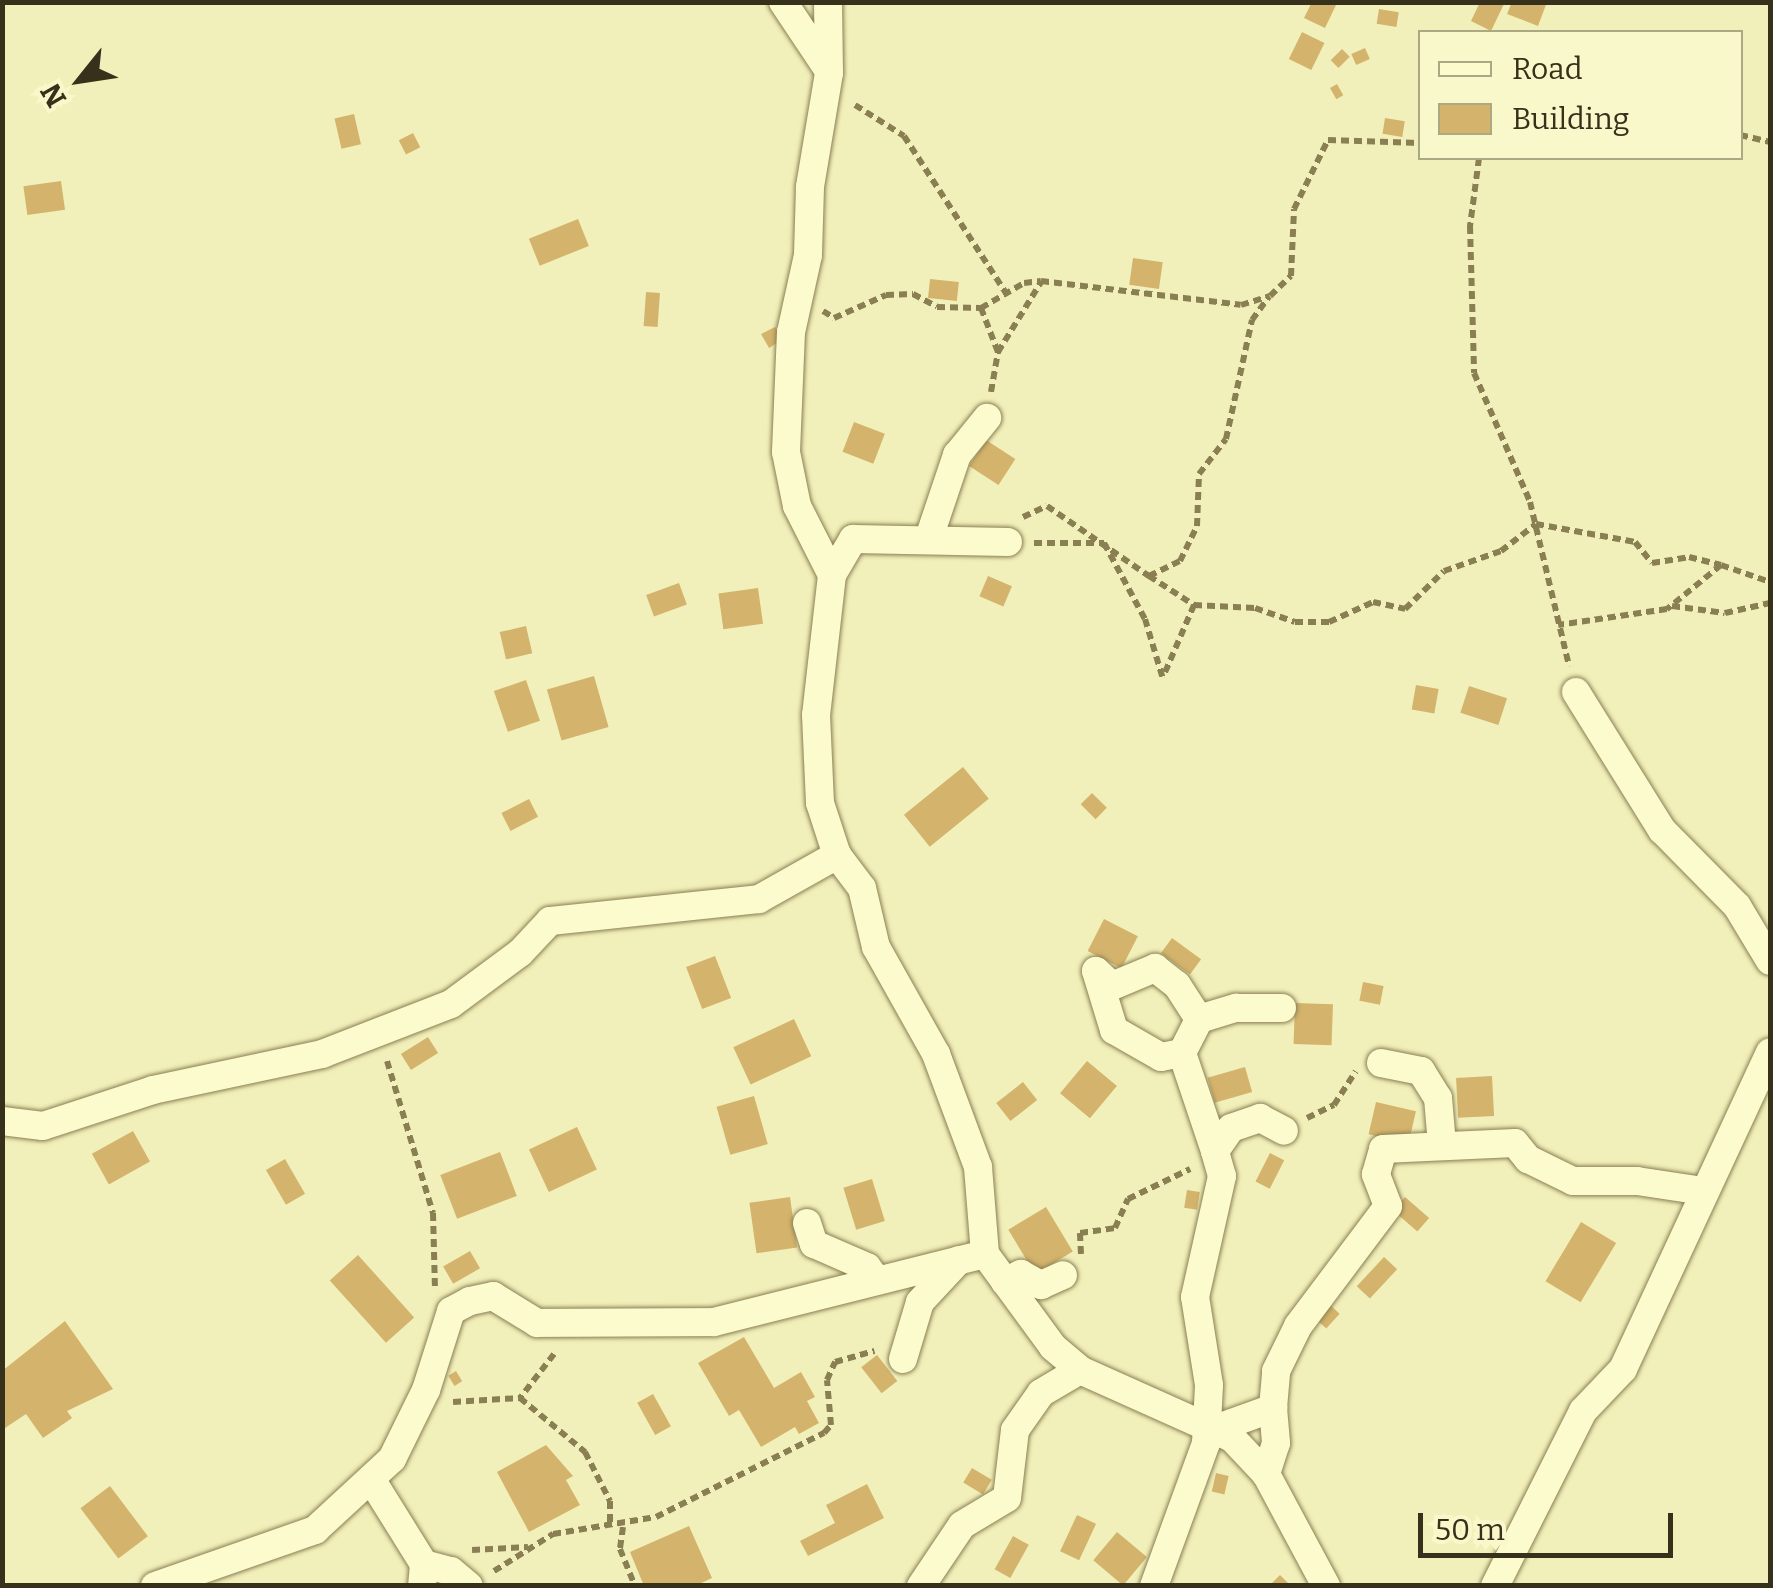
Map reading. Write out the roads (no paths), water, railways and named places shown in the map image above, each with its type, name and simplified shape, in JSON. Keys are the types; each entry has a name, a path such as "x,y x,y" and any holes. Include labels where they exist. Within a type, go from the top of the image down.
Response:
{"street":[{"path":"783,2 830,73"},
{"path":"828,2 830,73 810,187 808,255 791,332 786,452 797,506 832,575"},
{"path":"928,538 957,455 987,418"},
{"path":"903,1359 920,1302 972,1257 978,1167 936,1054 876,947 862,888 837,856 820,804 816,715 832,575 852,539 1008,542"},
{"path":"1576,692 1662,830 1737,906 1770,961"},
{"path":"2,1121 43,1126 153,1090 322,1054 390,1031 451,1004 520,954 550,921 759,899 837,856"},
{"path":"1182,1053 1161,1056 1114,1030 1096,972 1112,986 1155,968 1177,985 1199,1020"},
{"path":"1154,1586 1215,1432 1195,1297 1222,1176 1182,1053 1199,1020 1236,1008 1282,1008"},
{"path":"1495,1586 1583,1411 1624,1369 1770,1052"},
{"path":"1381,1063 1421,1071 1438,1098 1442,1145"},
{"path":"1215,1152 1231,1128 1260,1118 1284,1131"},
{"path":"1266,1474 1276,1443 1276,1370 1298,1326 1388,1206 1376,1174 1383,1150 1515,1143 1528,1159 1573,1181 1703,1191"},
{"path":"807,1223 814,1244 866,1266 876,1279"},
{"path":"155,1586 315,1530 371,1479 392,1459 417,1408 452,1311 492,1296 536,1323 714,1322 972,1257"},
{"path":"972,1257 1005,1282 1053,1347 1080,1370 1215,1432 1266,1474 1326,1586"},
{"path":"1005,1282 1021,1274 1041,1286 1063,1275"},
{"path":"921,1586 962,1526 1008,1498 1015,1430 1041,1393 1080,1370"},
{"path":"1215,1432 1273,1408"},
{"path":"371,1479 450,1577"}]}
